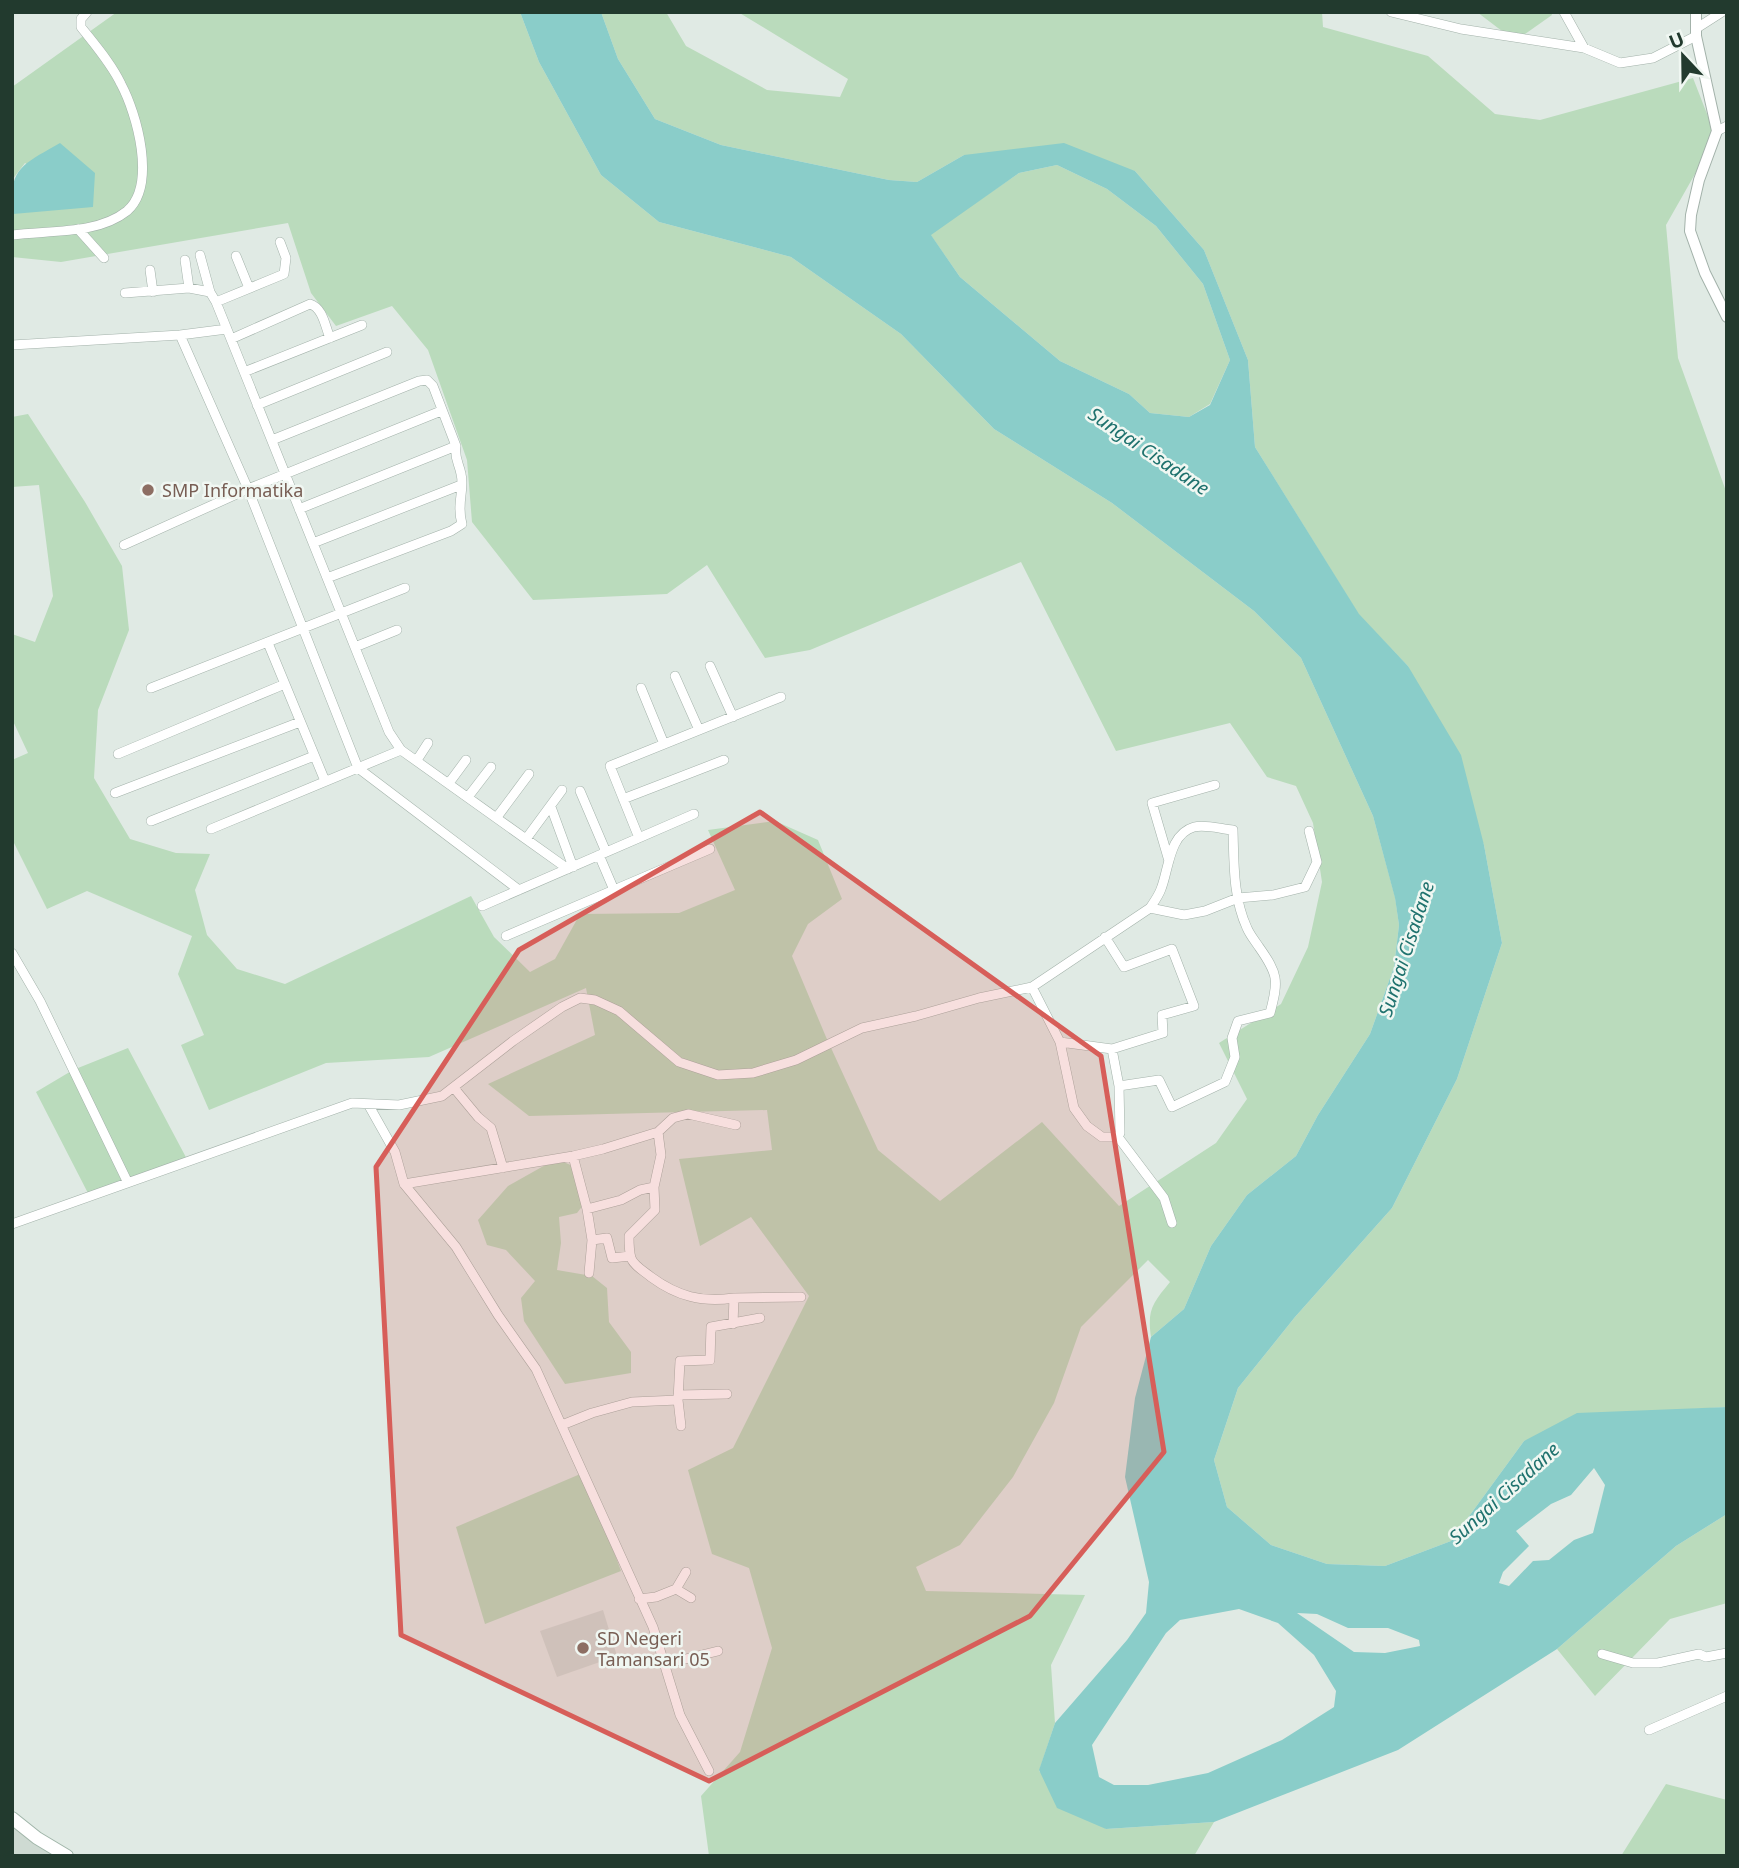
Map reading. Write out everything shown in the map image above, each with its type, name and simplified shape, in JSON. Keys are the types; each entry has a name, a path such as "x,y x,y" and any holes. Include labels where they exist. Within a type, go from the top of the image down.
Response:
{"main road":[{"path":"12,1818 37,1838 67,1856"}],"street":[{"path":"12,235 78,229 106,222 126,211 136,200 143,162 141,143 122,86 110,64 81,27 81,19 88,12"},
{"path":"1391,12 1418,15 1461,29 1584,48 1620,63 1653,58 1696,32 1722,12"},
{"path":"1564,12 1584,48"},
{"path":"1696,12 1696,32 1722,129 1699,180 1690,231 1705,273 1727,317"},
{"path":"78,229 104,258"},
{"path":"216,302 284,274 286,258 280,242"},
{"path":"200,256 209,292 216,302 389,732 401,750 571,868"},
{"path":"236,256 250,288"},
{"path":"185,260 189,288"},
{"path":"150,270 153,292"},
{"path":"125,293 189,288 209,292"},
{"path":"12,345 229,334 310,304 322,315 330,338"},
{"path":"244,372 362,325"},
{"path":"180,335 248,489 358,768 519,890"},
{"path":"257,405 387,352"},
{"path":"272,440 427,380 433,386 456,446 454,457 462,475 458,502 462,524 327,578"},
{"path":"124,545 248,489 441,411"},
{"path":"299,509 456,446"},
{"path":"313,543 461,485"},
{"path":"151,688 405,588"},
{"path":"355,647 397,630"},
{"path":"268,643 325,781"},
{"path":"710,666 733,717"},
{"path":"675,676 698,730"},
{"path":"118,754 285,684"},
{"path":"641,688 664,744"},
{"path":"639,838 610,766 781,697"},
{"path":"115,793 300,722"},
{"path":"417,760 428,743"},
{"path":"211,829 401,750"},
{"path":"151,821 314,756"},
{"path":"449,783 466,760"},
{"path":"623,799 724,760"},
{"path":"468,797 491,767"},
{"path":"497,817 529,774"},
{"path":"1169,863 1152,803 1215,785"},
{"path":"526,839 562,790"},
{"path":"580,791 614,890"},
{"path":"551,807 571,868"},
{"path":"482,906 694,814"},
{"path":"12,1224 352,1103 399,1105 442,1096 513,1041 562,1007 580,998 595,1000 619,1011 679,1062 718,1075 737,1075 796,1060 862,1028 1032,987 1150,908 1161,890 1178,839 1190,828 1197,826 1233,831 1238,898 1247,929 1275,968 1275,993 1270,1013 1238,1021 1232,1038 1235,1057 1224,1082 1172,1107 1158,1080 1119,1086"},
{"path":"1150,908 1184,915 1205,911 1238,898 1273,895 1304,887 1317,862 1309,831"},
{"path":"506,936 710,849"},
{"path":"1060,1042 1112,1049 1163,1033 1162,1015 1194,1006 1172,949 1124,967 1105,937"},
{"path":"12,953 40,1001 127,1181"},
{"path":"1032,987 1060,1042 1074,1108 1087,1126 1102,1137 1118,1137"},
{"path":"1112,1049 1119,1086 1118,1137"},
{"path":"454,1088 491,1128 503,1168"},
{"path":"368,1104 395,1152 404,1184 456,1247 498,1315 536,1369 653,1627 666,1664 668,1683 680,1714 709,1770"},
{"path":"404,1184 573,1156 658,1132 673,1118 688,1114 736,1125"},
{"path":"658,1132 661,1155 654,1187 655,1210 629,1236 630,1256 635,1265 668,1290 687,1297 714,1301 801,1297"},
{"path":"1118,1137 1164,1198 1172,1223"},
{"path":"573,1156 592,1240 589,1273"},
{"path":"587,1209 654,1187"},
{"path":"592,1240 607,1238 612,1258 630,1256"},
{"path":"733,1324 734,1298"},
{"path":"681,1426 678,1397 680,1361 710,1360 711,1326 760,1318"},
{"path":"562,1425 632,1402 727,1394"},
{"path":"639,1599 656,1597 676,1589 686,1572"},
{"path":"676,1589 691,1598"},
{"path":"666,1664 718,1651"},
{"path":"1602,1654 1633,1663 1658,1663 1699,1654 1706,1657 1727,1653"},
{"path":"1649,1730 1727,1696"}],"highlighted area":[{"path":"760,812 1101,1056 1164,1452 1030,1616 709,1781 401,1635 376,1167 519,950"}],"shaded area":[{"path":"603,1610 617,1656 557,1677 540,1631"},
{"path":"12,1816 65,1856 12,1856"}],"green space":[{"path":"117,12 520,12 539,62 601,175 659,222 791,257 901,334 994,429 1112,503 1254,611 1301,658 1373,816 1395,897 1399,925 1394,967 1370,1034 1318,1115 1296,1156 1247,1195 1211,1246 1184,1309 1151,1337 1150,1320 1153,1307 1170,1282 1148,1260 1081,1327 1054,1403 1013,1477 960,1545 916,1567 926,1591 1085,1595 1051,1665 1055,1723 1039,1771 1106,1829 1214,1822 1194,1856 709,1856 701,1796 740,1752 772,1648 749,1568 712,1554 688,1470 733,1448 809,1296 751,1217 700,1246 679,1159 772,1150 767,1110 529,1116 488,1084 595,1035 586,988 429,1057 326,1063 209,1110 181,1045 204,1035 178,974 192,936 87,891 47,909 12,839 12,760 28,753 12,719 12,634 35,642 53,596 39,485 12,487 12,417 28,414 85,502 122,566 129,630 98,710 94,778 130,839 176,853 210,854 195,890 207,935 237,969 285,984 471,896 494,937 530,972 555,959 580,914 679,913 735,890 708,830 775,821 818,840 842,899 808,924 792,956 826,1037 878,1150 940,1201 1042,1122 1119,1206 1216,1143 1247,1099 1219,1043 1281,1004 1308,947 1322,882 1313,823 1296,786 1267,777 1230,723 1116,751 1021,562 810,650 765,658 707,565 667,594 533,600 472,522 467,460 428,350 392,306 336,326 311,293 288,223 61,262 12,257 12,212 93,206 25,163 12,180 12,87"},
{"path":"601,12 666,12 686,46 767,90 840,97 848,79 738,12 1322,12 1323,27 1428,56 1495,114 1540,120 1693,78 1716,137 1666,225 1678,358 1727,494 1727,1407 1676,1410 1524,1441 1451,1541 1385,1566 1327,1564 1271,1545 1227,1507 1214,1460 1238,1388 1295,1317 1392,1208 1457,1079 1502,943 1484,845 1408,666 1359,615 1255,447 1248,360 1204,250 1135,171 964,155 917,182 889,180 721,145 655,119 618,59"},
{"path":"1477,12 1551,12 1552,15 1515,41"},
{"path":"1057,165 1107,189 1156,226 1203,284 1230,360 1210,404 1189,417 1150,413 1129,394 1060,361 960,277 930,234 1019,173"},
{"path":"128,1048 189,1163 91,1199 36,1092 73,1070"},
{"path":"556,1159 578,1168 587,1200 577,1213 559,1217 561,1243 557,1270 592,1276 607,1288 609,1322 631,1352 631,1373 565,1384 524,1321 521,1298 535,1281 506,1250 487,1245 478,1220 508,1186"},
{"path":"585,1472 621,1571 485,1624 456,1527"},
{"path":"1727,1514 1727,1603 1670,1619 1595,1696 1557,1649 1676,1546"},
{"path":"1666,1784 1727,1800 1727,1856 1621,1856"}],"water":[{"name":"Sungai Cisadane","path":"520,12 601,12 618,59 655,119 721,145 889,180 917,182 964,155 1064,143 1135,171 1204,250 1248,360 1255,447 1359,614 1408,666 1461,755 1484,845 1502,943 1457,1079 1392,1208 1295,1317 1238,1388 1214,1460 1227,1507 1271,1545 1327,1564 1385,1566 1451,1541 1524,1441 1577,1413 1727,1407 1727,1514 1676,1546 1557,1649 1398,1750 1214,1822 1106,1829 1057,1808 1039,1770 1055,1723 1127,1640 1146,1613 1149,1582 1125,1477 1135,1398 1151,1337 1184,1309 1211,1246 1247,1195 1296,1156 1318,1115 1370,1034 1394,967 1399,925 1395,898 1373,816 1301,658 1254,611 1112,503 994,429 901,334 791,257 659,222 601,175 539,62","holes":["1057,165 1107,189 1156,226 1203,284 1230,360 1210,405 1189,417 1150,413 1129,394 1060,361 960,277 931,235 1019,173","1594,1468 1605,1485 1593,1533 1574,1540 1549,1560 1533,1561 1509,1586 1499,1583 1503,1572 1529,1546 1516,1531 1551,1504 1571,1495","1239,1609 1278,1623 1314,1655 1336,1691 1334,1707 1282,1740 1208,1773 1148,1785 1114,1785 1099,1777 1092,1745 1166,1633 1180,1620","1297,1613 1317,1614 1348,1628 1388,1628 1419,1640 1420,1646 1385,1653 1354,1652"]},
{"path":"60,143 95,173 93,207 13,214 13,186 21,169"}],"place":[{"name":"SMP Informatika","path":"148,490"},
{"name":"SD Negeri Tamansari 05","path":"583,1648"}]}
